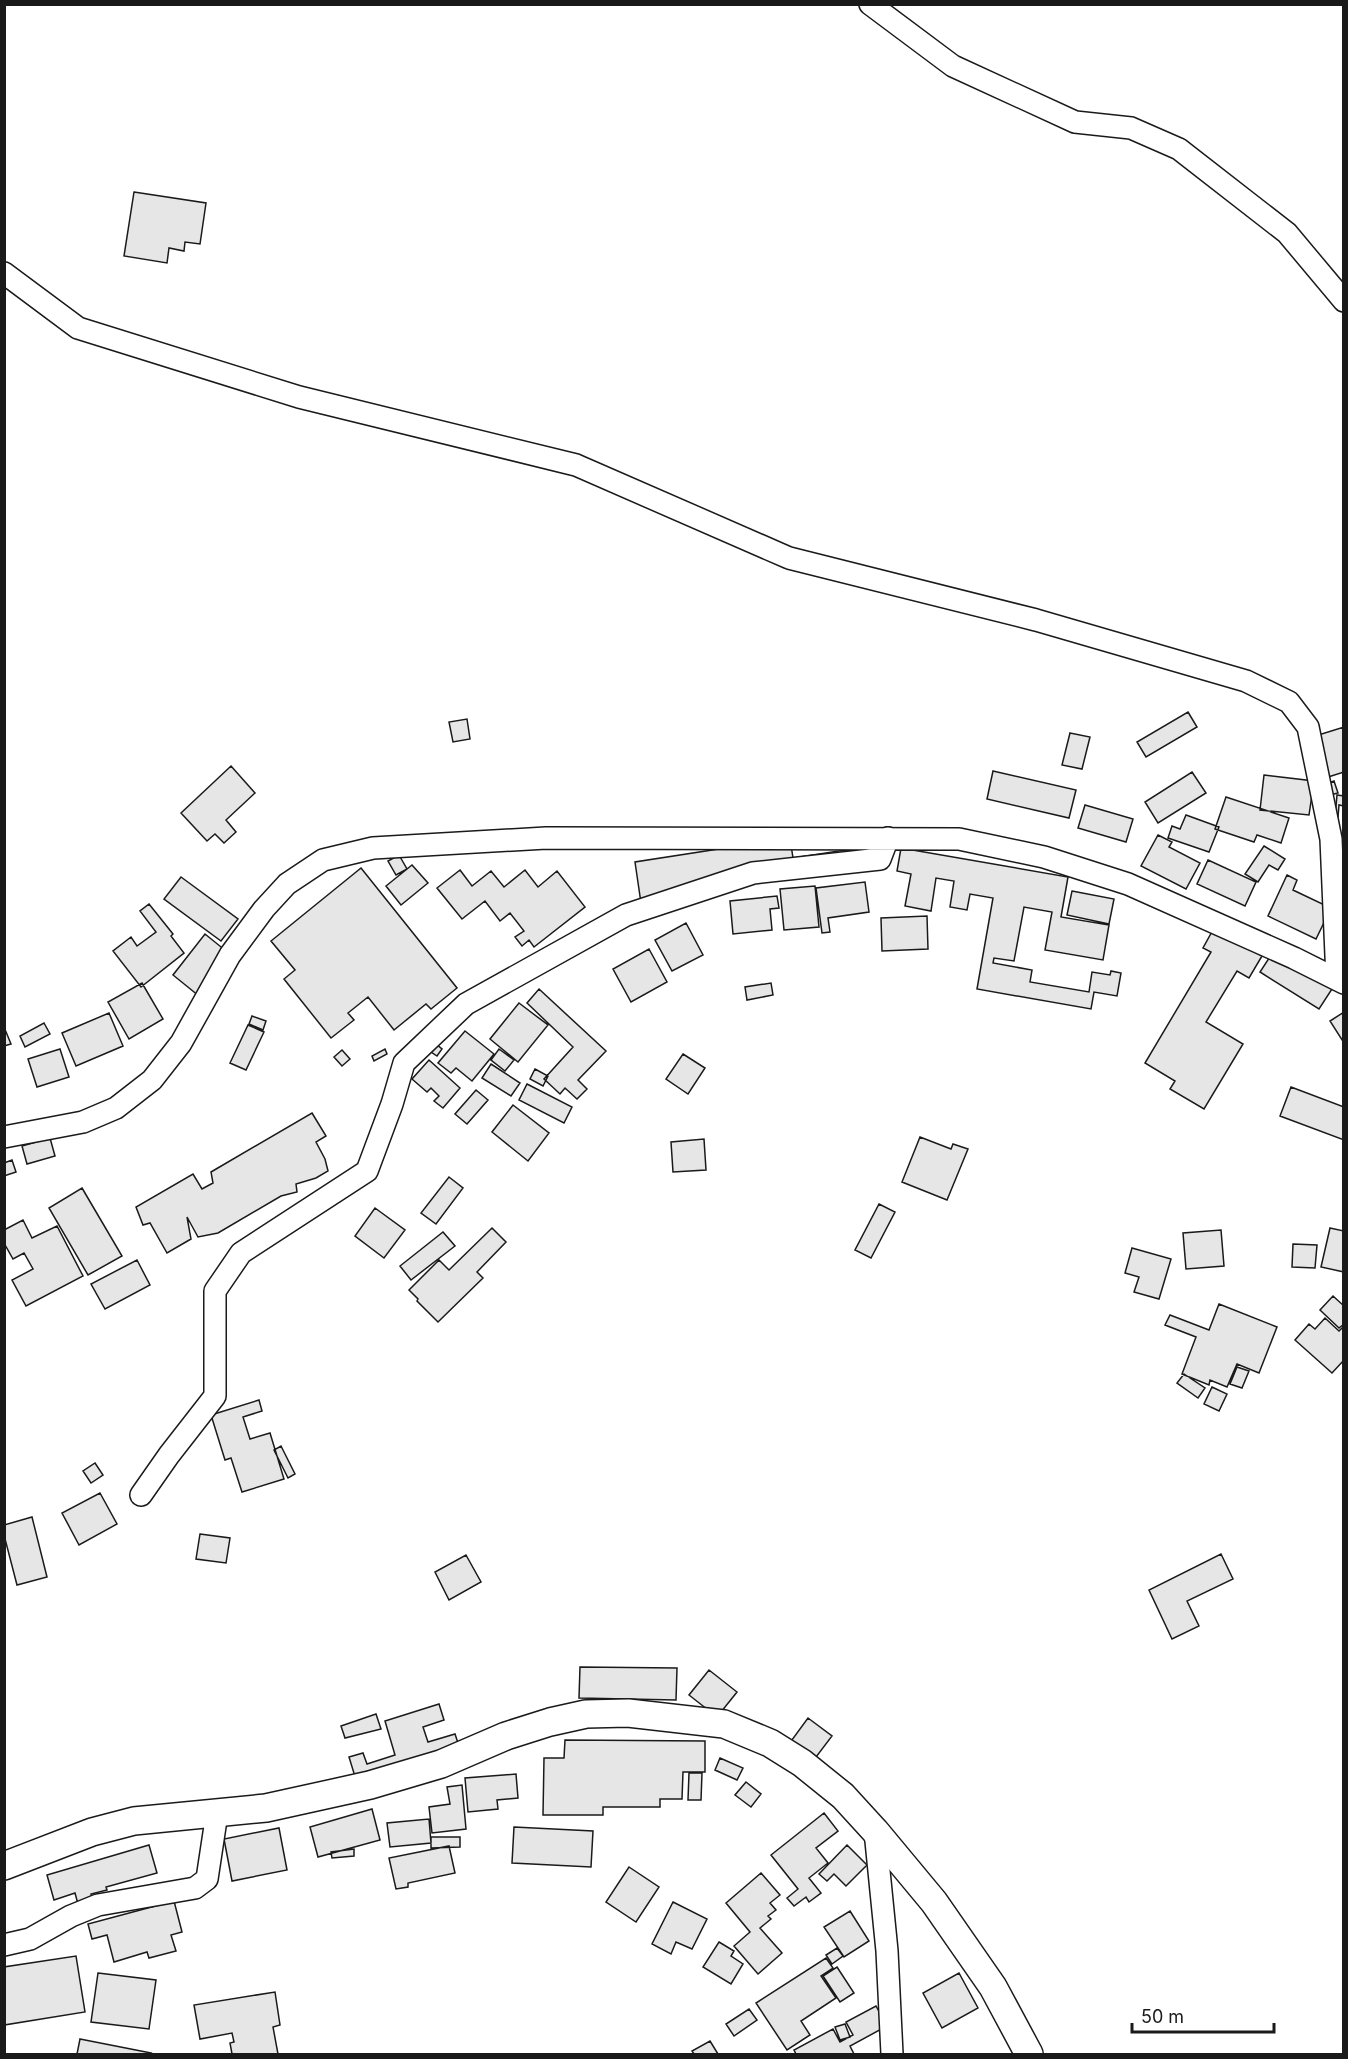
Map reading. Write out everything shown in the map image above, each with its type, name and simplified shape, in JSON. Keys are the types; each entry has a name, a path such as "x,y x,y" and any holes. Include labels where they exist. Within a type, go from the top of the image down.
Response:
{"main road":[{"path":"4,1866 92,1832 134,1821 266,1808 370,1785 441,1764 506,1737 550,1722 586,1714 628,1713 724,1724 770,1743 802,1763 843,1796 934,1902 988,1979 1029,2055"}],"street":[{"path":"870,4 953,66 1075,122 1131,128 1179,149 1287,233 1344,302"},
{"path":"4,273 78,328 299,397 576,465 789,558 1047,623 1246,681 1289,702 1308,727 1331,840 1340,981"},
{"path":"4,1137 83,1122 116,1108 152,1080 181,1043 230,956 264,909 287,884 323,860 373,848 546,838 959,839 1044,857 1128,884 1340,981"},
{"path":"141,1495 215,1396 215,1291 241,1253 367,1171 392,1104 404,1063 466,1004 626,915 753,873 880,859 888,838"},
{"path":"4,1945 30,1939 71,1916 98,1905 195,1888 207,1879 217,1813"},
{"path":"875,1831 887,1951 892,2055"}],"building":[{"path":"134,192 206,203 200,244 185,242 184,251 169,248 167,263 124,256"},
{"path":"1188,712 1197,727 1146,757 1137,742"},
{"path":"467,719 470,739 453,742 449,722"},
{"path":"1344,727 1344,772 1325,778 1312,737"},
{"path":"1070,733 1090,737 1082,769 1062,765"},
{"path":"231,766 255,793 226,820 236,832 224,843 215,834 207,841 181,813"},
{"path":"993,771 1076,790 1069,818 987,799"},
{"path":"1192,772 1206,793 1158,823 1145,802"},
{"path":"1264,775 1314,781 1309,815 1260,810"},
{"path":"1334,781 1338,793 1330,795 1326,784"},
{"path":"1337,795 1344,796 1344,806 1339,805 1338,817 1335,817"},
{"path":"1226,797 1289,818 1281,843 1257,835 1254,842 1215,829"},
{"path":"1085,805 1133,819 1126,842 1078,828"},
{"path":"1186,815 1219,827 1209,852 1168,838 1172,826 1180,829"},
{"path":"1158,835 1172,842 1169,847 1200,863 1186,889 1141,866"},
{"path":"790,838 793,858 858,848 861,865 695,885 641,903 635,862"},
{"path":"1264,846 1285,859 1278,870 1269,865 1258,882 1245,874"},
{"path":"901,848 1068,877 1061,917 1109,925 1103,960 1045,950 1052,912 1024,907 1014,961 994,958 993,963 1032,970 1030,982 1089,992 1092,972 1110,975 1111,971 1121,973 1117,996 1094,992 1091,1009 977,989 993,898 970,894 967,910 950,907 954,881 936,878 931,911 905,906 911,874 897,871"},
{"path":"399,855 407,869 396,875 388,861"},
{"path":"1208,860 1256,882 1245,906 1197,884"},
{"path":"412,865 428,883 401,905 386,886"},
{"path":"361,868 457,988 431,1009 426,1004 394,1030 368,997 348,1013 354,1020 331,1038 284,979 295,970 271,941"},
{"path":"460,870 472,886 491,871 504,887 525,870 538,887 557,871 585,907 534,947 529,940 522,946 515,937 524,931 510,913 500,921 485,901 462,919 437,888"},
{"path":"1287,875 1297,880 1293,890 1331,908 1316,939 1268,916"},
{"path":"181,877 238,919 221,941 164,899"},
{"path":"865,882 869,912 828,918 830,932 822,933 816,888"},
{"path":"815,886 819,927 784,930 780,889"},
{"path":"1072,891 1114,899 1109,924 1067,915"},
{"path":"777,896 779,908 770,909 772,930 733,934 730,901"},
{"path":"149,904 173,934 171,936 184,953 141,987 113,951 131,937 137,946 156,932 140,911"},
{"path":"927,916 928,949 882,951 881,918"},
{"path":"686,923 703,955 672,971 655,940"},
{"path":"1214,928 1262,956 1249,978 1237,971 1206,1022 1243,1044 1204,1109 1170,1089 1175,1081 1145,1063 1211,952 1203,948"},
{"path":"205,934 231,955 199,996 173,975"},
{"path":"649,949 667,982 631,1002 613,969"},
{"path":"1273,952 1332,989 1319,1009 1260,972"},
{"path":"142,983 163,1019 129,1039 108,1002"},
{"path":"771,983 773,995 747,1000 745,987"},
{"path":"539,989 606,1051 578,1080 587,1089 577,1099 565,1088 560,1094 544,1079 573,1047 527,1003"},
{"path":"519,1003 548,1025 518,1062 490,1039"},
{"path":"1344,1012 1344,1043 1330,1021"},
{"path":"109,1013 123,1046 76,1066 62,1033"},
{"path":"252,1016 266,1021 263,1030 249,1024"},
{"path":"44,1023 50,1034 25,1047 20,1036"},
{"path":"248,1025 264,1032 246,1070 230,1063"},
{"path":"4,1027 11,1044 4,1046"},
{"path":"465,1031 494,1054 472,1081 456,1068 451,1073 438,1063"},
{"path":"431,1040 442,1049 437,1056 425,1048"},
{"path":"60,1049 69,1077 37,1087 28,1059"},
{"path":"385,1049 387,1054 374,1061 372,1056"},
{"path":"499,1049 514,1060 505,1071 491,1060"},
{"path":"342,1050 350,1059 342,1066 334,1057"},
{"path":"683,1054 705,1068 688,1094 666,1079"},
{"path":"429,1060 460,1088 443,1108 434,1101 439,1096 431,1088 427,1092 412,1079"},
{"path":"491,1064 520,1083 511,1096 482,1078"},
{"path":"535,1069 548,1076 543,1086 530,1079"},
{"path":"527,1084 572,1107 564,1123 519,1100"},
{"path":"1291,1087 1344,1107 1344,1140 1280,1116"},
{"path":"476,1090 488,1100 467,1124 455,1114"},
{"path":"513,1105 549,1133 528,1161 492,1132"},
{"path":"312,1113 326,1136 316,1142 325,1159 328,1171 316,1178 296,1184 297,1192 281,1196 218,1233 198,1237 187,1217 191,1239 167,1253 150,1223 143,1225 136,1207 193,1174 202,1189 213,1183 211,1172"},
{"path":"920,1137 951,1149 953,1144 968,1149 947,1200 902,1182"},
{"path":"50,1138 55,1156 27,1164 22,1146"},
{"path":"704,1139 706,1170 673,1172 671,1142"},
{"path":"12,1160 16,1172 4,1176 4,1163"},
{"path":"449,1177 463,1188 436,1224 421,1213"},
{"path":"82,1188 122,1256 88,1275 49,1208"},
{"path":"879,1204 895,1212 871,1258 855,1250"},
{"path":"375,1208 405,1230 384,1258 355,1236"},
{"path":"23,1220 32,1238 57,1226 83,1276 26,1306 12,1280 33,1269 24,1253 13,1259 4,1243 4,1230"},
{"path":"492,1228 506,1242 477,1272 483,1278 438,1322 409,1290 439,1260 449,1270"},
{"path":"1330,1228 1344,1231 1344,1272 1321,1267"},
{"path":"1221,1230 1224,1266 1186,1269 1183,1233"},
{"path":"443,1232 455,1246 411,1280 400,1266"},
{"path":"1293,1244 1317,1245 1315,1268 1292,1267"},
{"path":"1132,1248 1171,1259 1159,1299 1134,1292 1139,1277 1125,1273"},
{"path":"137,1260 150,1285 105,1309 91,1284"},
{"path":"1333,1296 1344,1306 1344,1324 1339,1328 1320,1310"},
{"path":"1219,1304 1277,1327 1259,1373 1237,1364 1227,1387 1210,1380 1209,1385 1182,1374 1196,1337 1165,1325 1170,1315 1209,1330"},
{"path":"1325,1318 1339,1331 1344,1326 1344,1360 1332,1373 1295,1340 1309,1324 1315,1329"},
{"path":"1237,1367 1249,1371 1242,1388 1230,1384"},
{"path":"1184,1374 1205,1388 1198,1398 1177,1383"},
{"path":"1212,1387 1227,1394 1219,1411 1204,1404"},
{"path":"259,1400 262,1411 243,1417 250,1439 270,1433 284,1479 242,1492 231,1458 225,1460 211,1415"},
{"path":"281,1446 295,1474 288,1478 274,1450"},
{"path":"95,1463 103,1475 91,1483 83,1471"},
{"path":"100,1493 117,1524 79,1545 62,1513"},
{"path":"32,1517 47,1577 17,1585 4,1535 4,1525"},
{"path":"200,1534 230,1538 226,1563 196,1559"},
{"path":"1221,1554 1233,1579 1187,1601 1199,1626 1172,1639 1149,1590"},
{"path":"466,1555 481,1582 449,1600 435,1572"},
{"path":"580,1667 677,1668 676,1700 579,1698"},
{"path":"709,1670 737,1692 717,1717 689,1695"},
{"path":"439,1704 444,1720 423,1727 428,1742 455,1734 460,1749 357,1783 349,1757 363,1753 367,1764 395,1755 385,1721"},
{"path":"376,1714 381,1729 345,1738 341,1726"},
{"path":"808,1718 832,1736 810,1765 786,1748"},
{"path":"565,1740 705,1741 705,1772 683,1772 682,1799 660,1799 660,1807 603,1807 603,1815 543,1815 544,1758 564,1758"},
{"path":"720,1758 743,1768 737,1780 715,1770"},
{"path":"689,1773 702,1773 701,1800 688,1800"},
{"path":"516,1774 518,1798 497,1800 498,1809 468,1812 465,1778"},
{"path":"746,1782 761,1794 751,1807 735,1795"},
{"path":"462,1785 466,1829 432,1833 429,1807 450,1804 447,1787"},
{"path":"372,1809 380,1840 318,1857 310,1827"},
{"path":"824,1813 838,1831 816,1848 828,1863 809,1878 821,1893 809,1902 806,1897 794,1906 787,1898 798,1889 771,1855"},
{"path":"429,1819 431,1843 390,1847 387,1823"},
{"path":"514,1827 593,1831 591,1867 512,1863"},
{"path":"279,1828 287,1870 232,1881 224,1839"},
{"path":"431,1837 460,1837 460,1847 431,1848"},
{"path":"149,1845 157,1873 106,1887 107,1890 91,1894 92,1900 78,1904 75,1893 54,1900 47,1875"},
{"path":"847,1845 867,1865 846,1886 834,1874 827,1881 819,1874"},
{"path":"449,1846 455,1873 408,1883 408,1887 396,1889 389,1858"},
{"path":"354,1849 354,1856 332,1858 331,1852"},
{"path":"629,1867 659,1887 636,1922 606,1902"},
{"path":"761,1873 780,1895 770,1903 776,1910 768,1916 771,1919 760,1928 782,1953 758,1974 734,1946 750,1932 726,1903"},
{"path":"174,1901 182,1932 171,1935 176,1951 149,1958 147,1952 114,1962 107,1935 92,1939 88,1924"},
{"path":"673,1902 707,1919 692,1949 676,1942 671,1954 652,1944"},
{"path":"850,1911 869,1941 844,1957 824,1927"},
{"path":"719,1942 734,1951 731,1956 743,1964 731,1984 703,1967"},
{"path":"837,1948 843,1956 832,1964 826,1955"},
{"path":"76,1956 85,2012 4,2025 4,1967"},
{"path":"826,1958 833,1968 821,1976 836,1998 801,2021 810,2035 787,2050 756,2003"},
{"path":"837,1967 854,1993 840,2002 823,1976"},
{"path":"98,1973 156,1980 149,2029 91,2022"},
{"path":"959,1973 978,2008 942,2028 923,1993"},
{"path":"275,1992 280,2025 273,2027 278,2054 232,2054 230,2043 234,2042 232,2033 200,2039 194,2005"},
{"path":"876,2006 887,2026 850,2046 854,2054 796,2054 794,2050 833,2029 840,2042 853,2035 846,2022"},
{"path":"749,2009 757,2020 734,2036 726,2024"},
{"path":"845,2024 850,2037 840,2040 835,2027"},
{"path":"80,2039 151,2053 77,2054"},
{"path":"710,2041 718,2054 694,2054 692,2051"}]}
